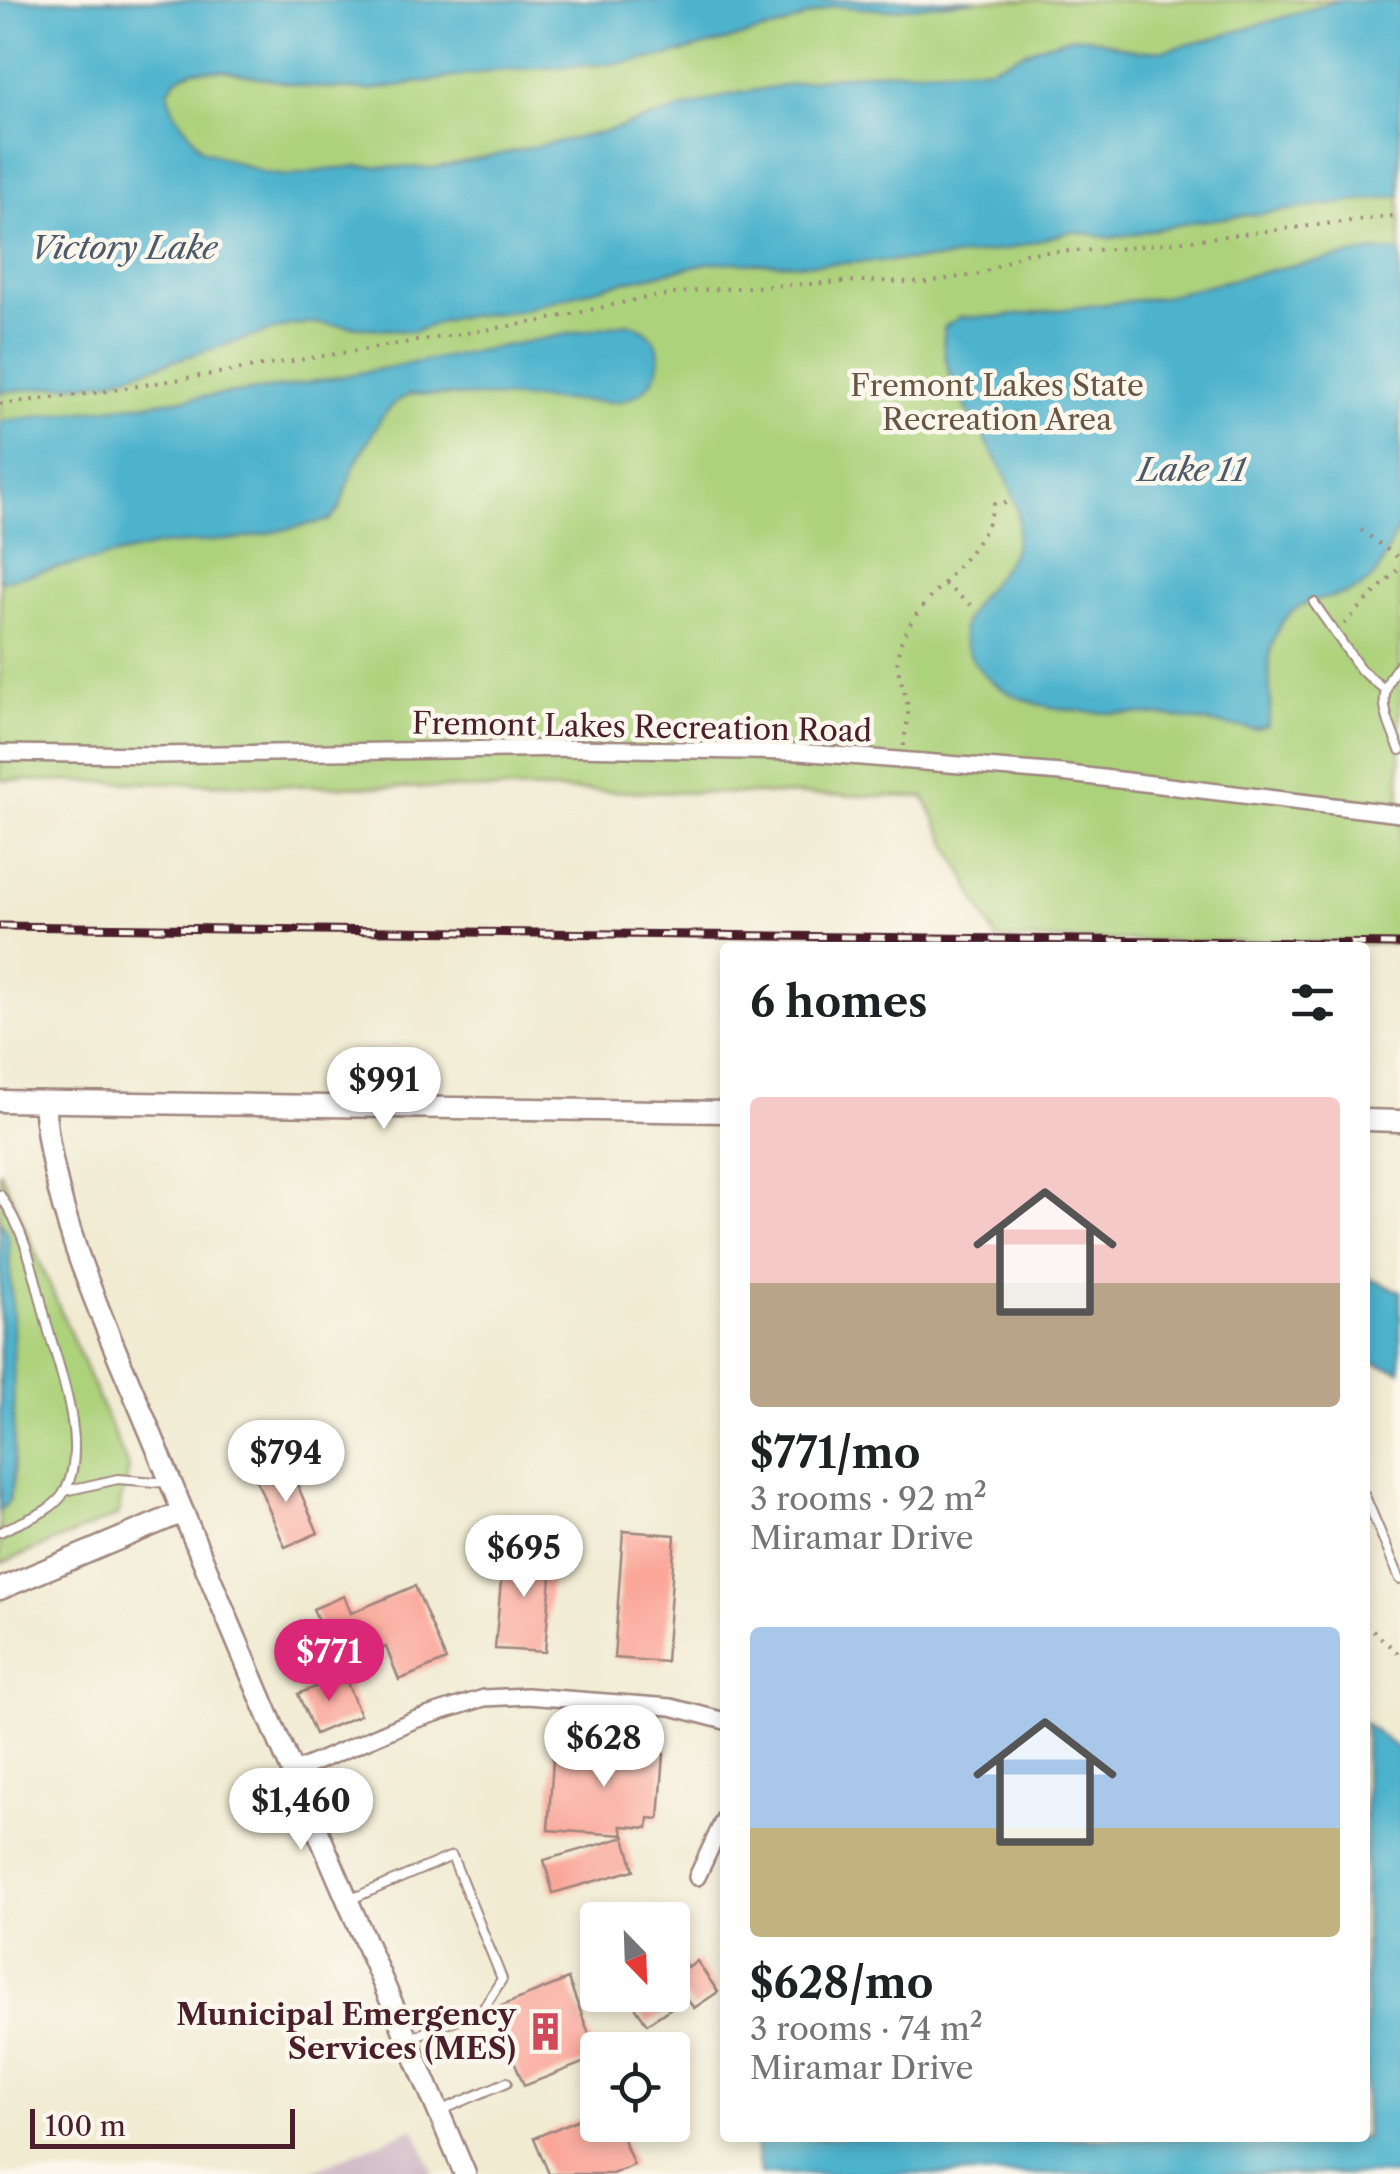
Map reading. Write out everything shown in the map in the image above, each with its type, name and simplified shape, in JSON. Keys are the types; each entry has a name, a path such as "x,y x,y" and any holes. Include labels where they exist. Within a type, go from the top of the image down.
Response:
{"main road":[{"path":"0,1101 720,1112"},
{"path":"44,1102 51,1160 72,1236 183,1512 465,2174"},
{"path":"1370,1120 1400,1120"},
{"path":"0,1589 183,1512"}],"street":[{"name":"Fremont Lakes Recreation Road","path":"0,752 176,754 640,748 904,759 1061,773 1400,814"},
{"path":"293,1772 414,1720 484,1698 527,1696 671,1707 720,1721"},
{"path":"696,1877 720,1827"}],"lane":[{"path":"1314,603 1368,678 1384,689"},
{"path":"1400,664 1384,689 1386,712 1400,750"},
{"path":"0,1194 27,1246 67,1393 72,1464 65,1490 48,1508 0,1532"},
{"path":"65,1490 118,1479 171,1483"},
{"path":"1370,1508 1400,1580"},
{"path":"348,1900 452,1856 502,1979 483,2008 408,2039"},
{"path":"439,2112 507,2082"}],"path":[{"path":"0,404 153,384 702,290 860,281 928,282 980,274 1025,253 1116,249 1400,215"},
{"path":"904,759 908,714 898,653 908,630 979,541 994,504 1010,503"},
{"path":"1361,530 1400,559"},
{"path":"1332,631 1360,610 1400,567"},
{"path":"944,584 972,606"},
{"path":"1370,1628 1400,1655"}],"shaded area":[{"path":"414,2128 434,2174 305,2174"}],"green space":[{"name":"Fremont Lakes State Recreation Area","path":"0,0 1400,0 1400,944 996,939 924,797 0,780"},
{"path":"0,1170 129,1469 117,1516 0,1564"}],"water":[{"name":"Victory Lake","path":"0,0 975,0 887,10 832,6 783,26 667,56 623,63 495,71 370,90 308,87 223,70 194,70 178,77 168,90 173,110 202,150 265,173 286,176 356,166 434,168 604,132 729,95 823,78 990,67 1042,45 1073,37 1088,37 1139,51 1164,50 1339,0 1400,0 1400,196 1193,222 1112,238 1073,231 1009,249 941,259 822,264 713,262 609,285 518,311 452,318 413,332 314,323 291,325 107,381 0,392"},
{"name":"Lake 11","path":"1374,251 1400,252 1400,526 1372,579 1352,592 1303,605 1282,623 1271,650 1267,726 1256,729 1165,716 1060,709 1011,694 990,680 968,652 963,629 971,609 1000,573 1015,546 1017,510 1011,487 950,375 944,327 960,317 998,317 1162,297 1279,268"},
{"path":"627,323 643,330 654,340 659,352 654,378 630,398 613,402 410,394 382,417 353,468 340,508 330,520 240,539 161,545 0,581 0,421 284,387"},
{"path":"0,1219 8,1234 13,1319 14,1457 9,1501 0,1512"},
{"path":"1370,1279 1400,1291 1400,1371 1370,1362"},
{"path":"1370,1727 1400,1750 1400,2174 760,2174 756,2142 1370,2142"}],"building":[{"path":"288,1463 318,1533 285,1547 255,1477"},
{"path":"623,1531 675,1535 666,1662 614,1658"},
{"path":"504,1548 553,1551 545,1652 495,1649"},
{"path":"415,1586 446,1660 399,1680 386,1647 343,1665 332,1637 327,1639 313,1609 344,1596 351,1613"},
{"path":"344,1675 360,1715 315,1734 298,1694"},
{"path":"554,1746 664,1754 659,1819 649,1818 648,1828 621,1826 624,1835 548,1830"},
{"path":"625,1837 634,1870 553,1893 544,1860"},
{"path":"697,1961 718,1992 694,2008 690,2003 690,1966"},
{"name":"Municipal Emergency Services (MES)","path":"568,1979 588,2032 580,2032 580,2064 524,2086 494,2009"},
{"path":"639,2012 665,2012 647,2024"},
{"path":"580,2119 580,2142 624,2142 634,2165 612,2174 549,2174 534,2138"}],"railway":[{"path":"0,926 1244,942"},
{"path":"1370,944 1400,944"}],"place":[{"name":"Municipal Emergency Services (MES)","path":"546,2031"}]}
